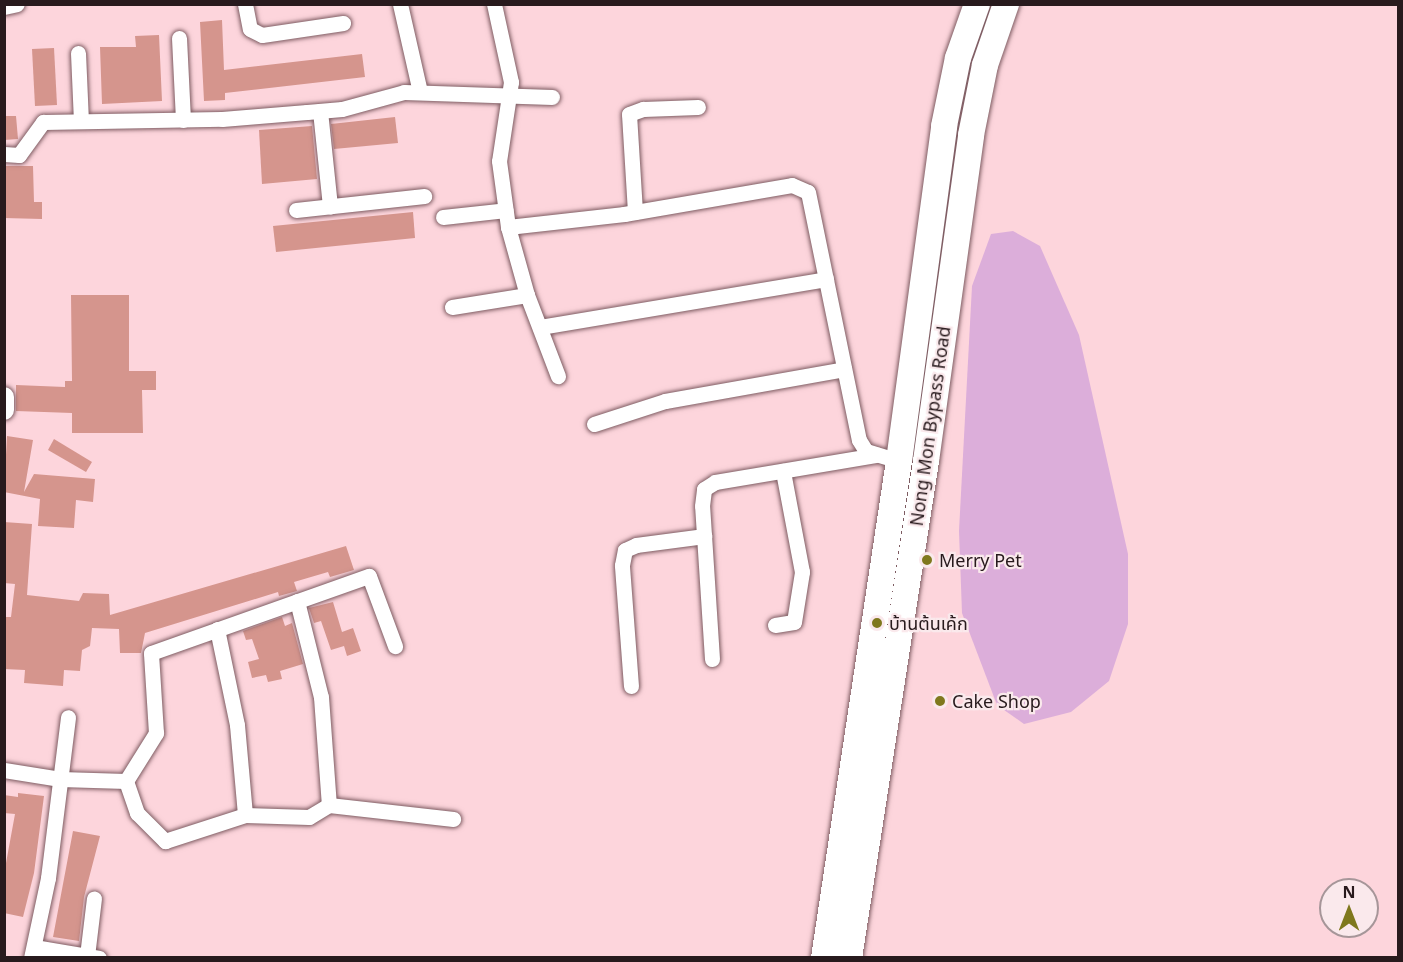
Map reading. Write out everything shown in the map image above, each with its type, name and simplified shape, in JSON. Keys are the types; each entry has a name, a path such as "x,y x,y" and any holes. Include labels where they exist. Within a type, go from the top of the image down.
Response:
{"highway":[{"name":"Nong Mon Bypass Road","path":"824,957 889,458 944,126 958,58 977,4"},
{"name":"Nong Mon Bypass Road","path":"849,957 926,461 971,135 985,65 1006,4"}],"street":[{"path":"4,7 17,4"},
{"path":"245,4 250,29 262,35 343,22"},
{"path":"400,4 420,92"},
{"path":"494,4 512,96 499,161 508,227 527,295 558,376"},
{"path":"179,38 183,120"},
{"path":"78,53 81,122"},
{"path":"4,154 19,155 43,122 183,120 320,111 342,109 404,92 552,96"},
{"path":"635,212 629,114 643,109 698,107"},
{"path":"320,111 330,206"},
{"path":"508,227 635,212 792,185 808,192 859,440 866,451 889,458"},
{"path":"296,210 424,196"},
{"path":"443,217 506,210"},
{"path":"540,327 826,279"},
{"path":"452,307 527,295"},
{"path":"594,424 665,401 844,369"},
{"path":"4,397 4,410"},
{"path":"712,659 702,496 708,485 783,471 889,458"},
{"path":"775,625 794,622 802,572 783,471"},
{"path":"631,686 622,565 625,550 636,545 704,536"},
{"path":"126,781 156,733 151,653 369,576 395,646"},
{"path":"297,601 321,697 329,805"},
{"path":"217,630 237,725 245,815"},
{"path":"68,717 48,878 32,952 93,957 94,898"},
{"path":"4,770 60,779 126,781"},
{"path":"126,781 137,813 165,841 245,815 309,818 329,805 453,819"}],"shaded area":[{"path":"1013,231 1040,246 1079,335 1128,554 1128,624 1109,681 1071,712 1024,724 997,705 962,613 959,531 972,286 991,234"}],"building":[{"path":"222,20 224,70 362,54 365,77 225,93 225,100 204,101 200,22"},
{"path":"159,35 162,101 102,104 100,47 136,47 135,36"},
{"path":"54,48 57,105 35,106 32,49"},
{"path":"4,116 16,116 18,139 4,140"},
{"path":"395,117 398,143 334,149 331,124"},
{"path":"312,126 317,179 262,184 259,130"},
{"path":"4,166 33,166 34,202 42,202 42,219 4,218"},
{"path":"413,212 415,238 276,252 273,226"},
{"path":"71,295 129,295 129,371 156,371 156,390 142,390 143,433 72,433 72,413 16,411 16,385 65,387 65,381 72,381"},
{"path":"7,436 33,440 24,492 34,474 95,479 93,502 76,500 74,528 38,526 40,499 4,492"},
{"path":"54,439 92,462 86,472 48,450"},
{"path":"4,522 32,524 27,595 79,601 83,593 109,594 110,615 346,546 354,570 330,577 328,572 294,582 297,591 279,596 278,592 145,633 141,653 120,653 119,629 92,628 90,646 82,650 80,671 64,670 63,686 24,683 25,670 4,669 4,617 11,617 15,584 4,583"},
{"path":"333,602 342,632 353,628 361,651 347,656 344,646 331,650 321,621 314,623 309,608"},
{"path":"282,617 285,626 292,623 303,664 280,671 282,679 268,682 266,675 252,678 248,662 259,659 252,639 246,640 243,631"},
{"path":"18,793 44,796 34,873 23,917 4,913 4,874 15,814 4,813 4,795 18,797"},
{"path":"73,831 100,836 84,897 79,941 53,937"}],"place":[{"name":"Merry Pet","path":"927,560"},
{"name":"บ้านต้นเค้ก","path":"877,623"},
{"name":"Cake Shop","path":"940,701"}]}
